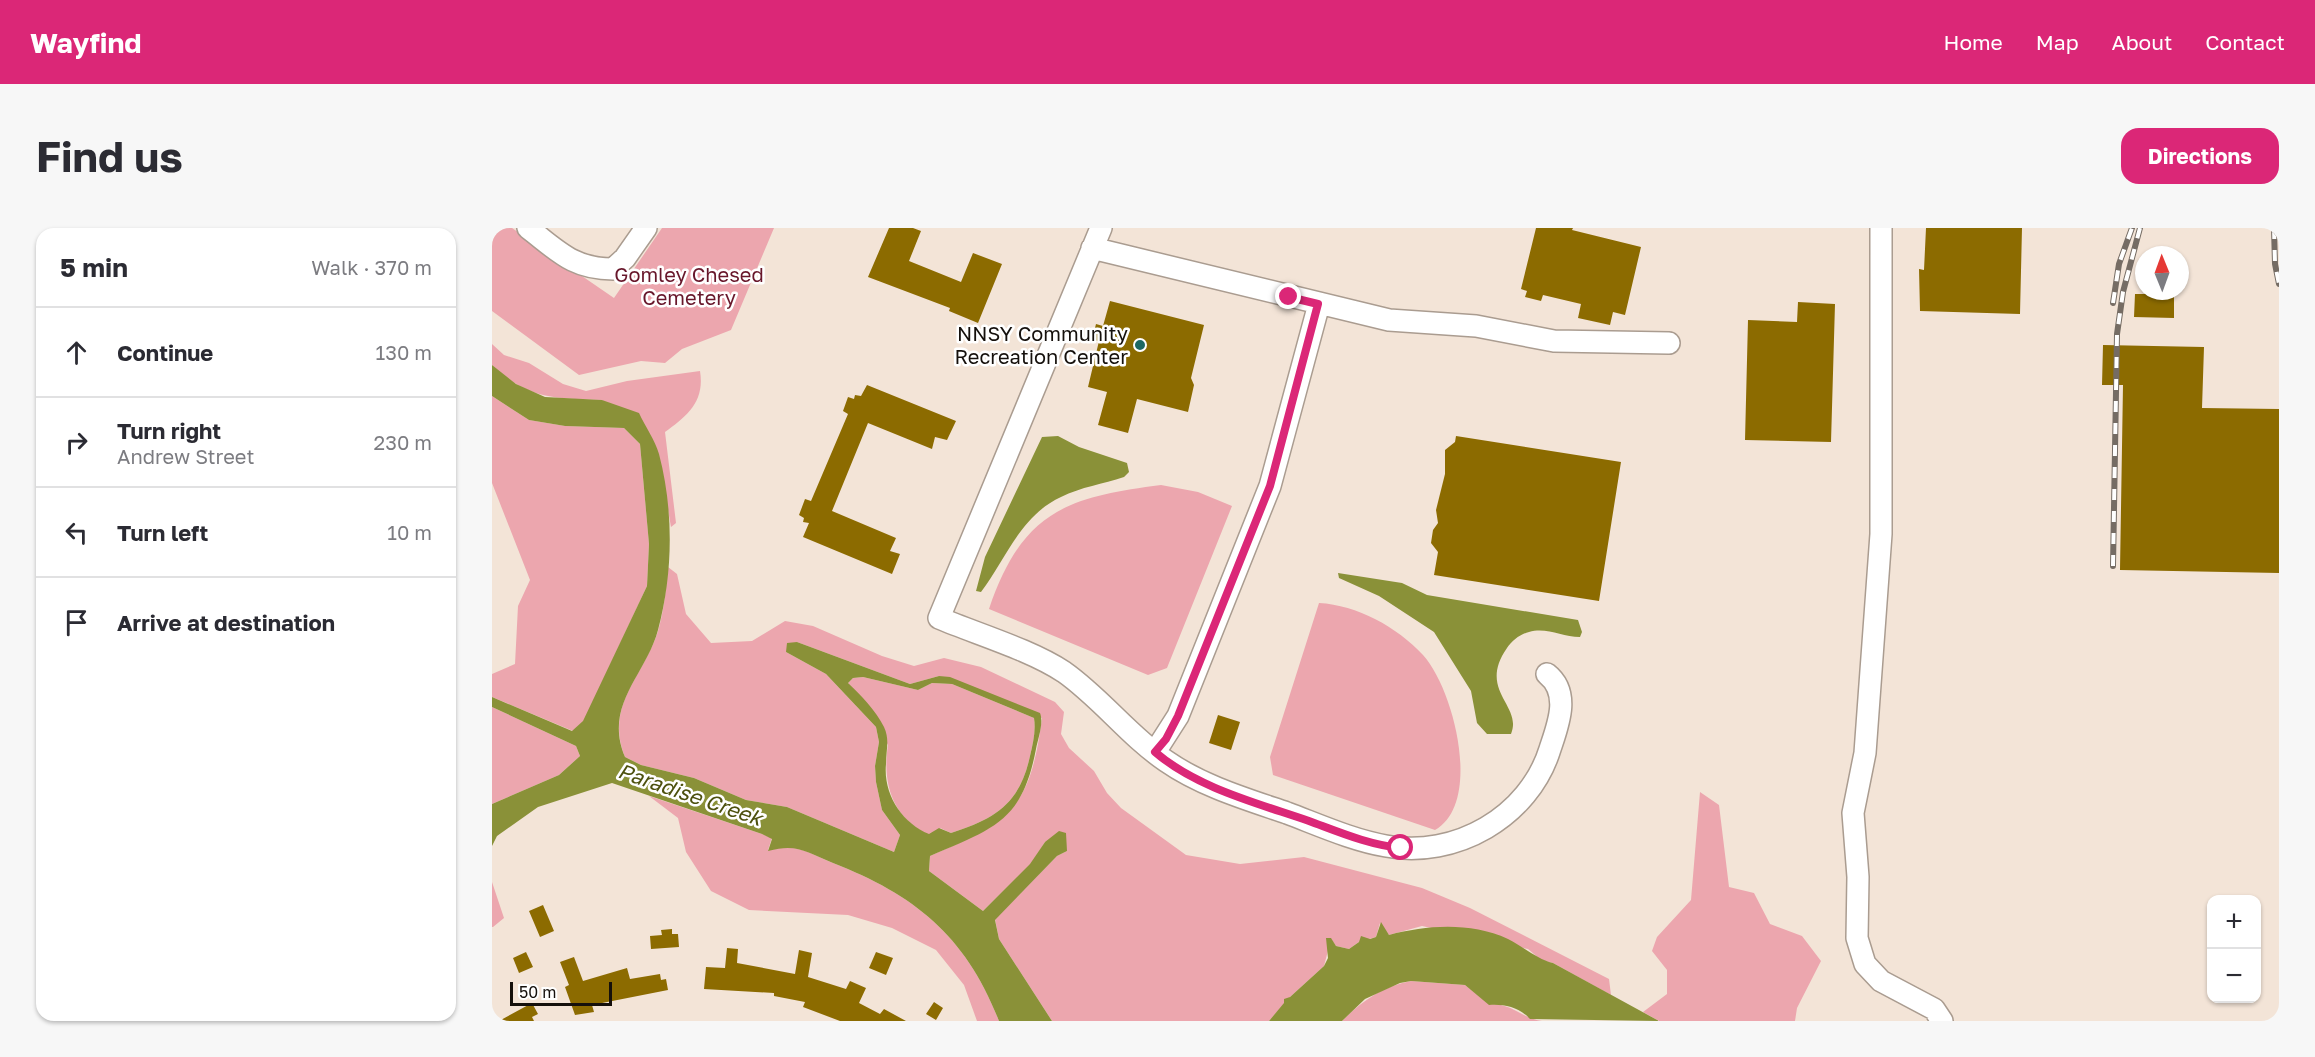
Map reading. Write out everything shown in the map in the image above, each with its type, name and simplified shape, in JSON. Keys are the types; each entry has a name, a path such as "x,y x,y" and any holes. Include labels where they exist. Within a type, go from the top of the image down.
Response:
{"street":[{"path":"528,228 569,259 590,269 613,269 625,258 646,228"},
{"path":"1101,228 939,618 1064,672 1155,752 1183,772 1211,786 1370,842 1401,848 1438,846 1481,832 1514,809 1538,778 1548,757 1560,711 1560,689 1547,674"},
{"path":"1881,228 1881,534 1865,753 1853,813 1858,877 1857,938 1865,964 1881,981 1934,1008 1942,1021"},
{"path":"1092,248 1389,320 1476,326 1554,341 1669,343"},
{"path":"1155,752 1166,739 1178,716 1270,486 1318,304"}],"green space":[{"name":"Gomley Chesed Cemetery","path":"492,228 512,228 614,298 662,228 774,228 731,330 682,349 665,363 641,361 579,375 492,311"},
{"path":"492,344 504,355 529,363 563,384 586,391 627,381 700,371 700,391 693,407 665,432 676,523 671,527 658,453 602,400 543,395 518,385 492,365"},
{"path":"492,396 529,420 565,426 624,428 640,444 649,544 647,586 584,721 573,731 492,697 492,674 515,664 518,606 530,580 492,483"},
{"path":"1161,485 1198,492 1232,506 1167,668 1148,675 989,609 1002,576 1016,550 1033,530 1052,515 1074,504 1099,496"},
{"path":"668,567 677,574 686,614 711,643 752,641 785,621 813,626 882,656 914,666 944,658 981,667 1055,702 1064,712 1061,734 1069,748 1094,771 1107,793 1121,808 1186,855 1240,864 1304,857 1422,888 1470,908 1609,979 1611,995 1553,963 1541,960 1528,949 1422,926 1389,935 1380,923 1376,937 1359,942 1349,949 1336,946 1331,939 1324,966 1290,997 1269,1021 1052,1021 999,939 995,919 1057,856 1067,851 1045,842 1031,864 983,911 929,871 930,856 980,832 998,821 1012,808 1023,792 1031,773 1042,718 939,676 910,684 797,642 786,652 826,674 876,727 879,742 875,766 876,782 882,810 900,835 894,852 787,807 746,800 694,778 641,765 625,757 620,739 619,722 628,691 658,631"},
{"path":"1319,603 1348,608 1376,619 1413,645 1434,671 1445,693 1453,718 1459,745 1460,772 1458,796 1450,816 1435,830 1273,775 1270,757"},
{"path":"863,677 918,690 932,683 952,684 1034,718 1034,732 1026,772 1020,786 1004,807 981,822 951,833 940,828 929,835 906,819 892,798 889,786 888,745 848,683 853,678"},
{"path":"492,707 576,746 580,756 559,775 492,804"},
{"path":"1700,792 1719,805 1729,887 1754,893 1770,924 1802,936 1821,961 1797,1008 1795,1021 1659,1021 1643,1012 1667,994 1667,970 1652,951 1657,937 1691,900"},
{"path":"649,796 772,838 768,850 794,848 801,850 862,875 889,889 934,922 954,942 986,991 999,1021 977,1021 964,985 936,950 892,928 848,915 749,910 711,891 686,852 678,818"},
{"path":"492,882 504,918 493,927 492,927"},
{"path":"1411,981 1465,985 1489,1004 1511,1008 1542,1021 1342,1021 1374,995"}],"water":[{"name":"Paradise Creek","path":"492,365 516,384 545,397 602,400 639,413 659,454 669,520 667,587 658,630 629,691 619,722 625,757 641,765 694,778 746,800 787,807 894,852 900,835 882,810 876,782 875,766 879,742 876,727 826,674 786,652 787,643 797,642 910,684 939,676 950,677 1040,713 1040,731 1030,773 1023,793 1013,808 988,829 930,856 929,871 983,911 1030,864 1045,842 1059,831 1066,833 1067,851 1057,856 995,920 999,939 1052,1021 999,1021 986,991 954,942 934,922 889,889 808,852 794,848 768,851 772,839 762,834 612,783 538,807 497,836 492,846 492,804 559,775 580,756 576,746 492,707 492,697 572,731 583,721 647,586 649,544 640,444 624,428 565,426 529,420 492,396","holes":["863,677 918,690 932,683 952,684 1034,718 1030,756 1020,786 1004,807 993,815 951,833 939,828 929,834 910,823 896,806 886,775 886,732 877,715 848,683 853,678"]},
{"path":"1058,436 1079,447 1127,463 1129,472 1124,477 1076,491 1047,505 1024,527 981,592 976,591 985,557 1042,437"},
{"path":"1338,573 1402,583 1427,595 1578,620 1582,632 1580,637 1548,631 1529,632 1522,634 1511,643 1499,663 1497,676 1498,686 1511,714 1513,724 1511,734 1487,734 1477,723 1471,691 1434,632 1379,596 1339,578"},
{"path":"1381,922 1389,935 1434,927 1464,928 1494,934 1508,939 1659,1021 1530,1019 1511,1007 1489,1005 1465,985 1411,981 1400,983 1365,999 1342,1021 1269,1021 1284,1003 1284,999 1290,997 1324,966 1328,958 1326,938 1331,938 1336,946 1349,949 1359,942 1361,936 1370,939 1376,937"}],"building":[{"path":"889,228 913,228 921,231 909,261 961,282 973,253 1002,264 978,323 949,311 950,308 868,277"},
{"path":"1536,228 1573,228 1572,230 1641,247 1625,315 1613,312 1610,325 1578,318 1581,304 1543,295 1541,301 1525,297 1527,291 1521,289"},
{"path":"1926,228 2022,228 2020,314 1920,311 1919,269 1924,270"},
{"path":"2135,294 2135,300 2174,300 2174,318 2134,317"},
{"path":"1110,301 1204,325 1191,378 1194,385 1188,412 1137,399 1128,433 1098,425 1107,392 1088,387 1099,341 1092,340 1096,324 1103,326"},
{"path":"1798,302 1835,304 1831,442 1745,440 1748,320 1797,322"},
{"path":"2103,345 2204,347 2202,408 2279,409 2279,573 2120,570 2123,385 2102,385"},
{"path":"867,385 956,421 947,440 935,437 932,449 868,423 832,511 896,538 890,551 900,554 892,574 803,537 809,523 803,522 804,518 799,515 805,499 811,501 848,414 843,411 848,397 854,399 855,395 861,396"},
{"path":"1456,436 1621,462 1599,601 1434,575 1438,552 1431,543 1433,530 1438,523 1436,510 1445,474 1445,450 1455,442"},
{"path":"1218,715 1240,722 1231,750 1209,743"},
{"path":"543,905 554,931 540,937 529,911"},
{"path":"672,929 672,934 678,934 679,947 651,949 650,936 662,935 661,930"},
{"path":"727,948 738,949 737,963 795,974 799,950 812,953 808,977 846,989 850,981 866,988 859,1003 880,1014 884,1009 906,1021 840,1021 803,1007 805,1002 774,996 774,993 704,989 706,967 725,968"},
{"path":"526,952 533,967 519,973 513,958"},
{"path":"876,952 893,958 886,975 869,968"},
{"path":"574,957 583,981 627,968 630,979 660,974 661,980 666,979 668,990 592,1005 594,1012 575,1015 565,987 569,985 560,962"},
{"path":"934,1002 943,1008 936,1020 926,1014"},
{"path":"532,1003 538,1014 532,1017 534,1021 499,1021"}],"railway":[{"path":"2113,303 2119,264 2132,228"},
{"path":"2113,566 2117,334 2123,292 2140,228"},
{"path":"2274,228 2275,264 2279,284"}],"place":[{"name":"NNSY Community Recreation Center","path":"1140,345"}],"route":[{"path":"1289,297 1318,304 1281,453 1178,716 1166,739 1155,752 1183,772 1211,786 1370,842 1401,848"}]}
